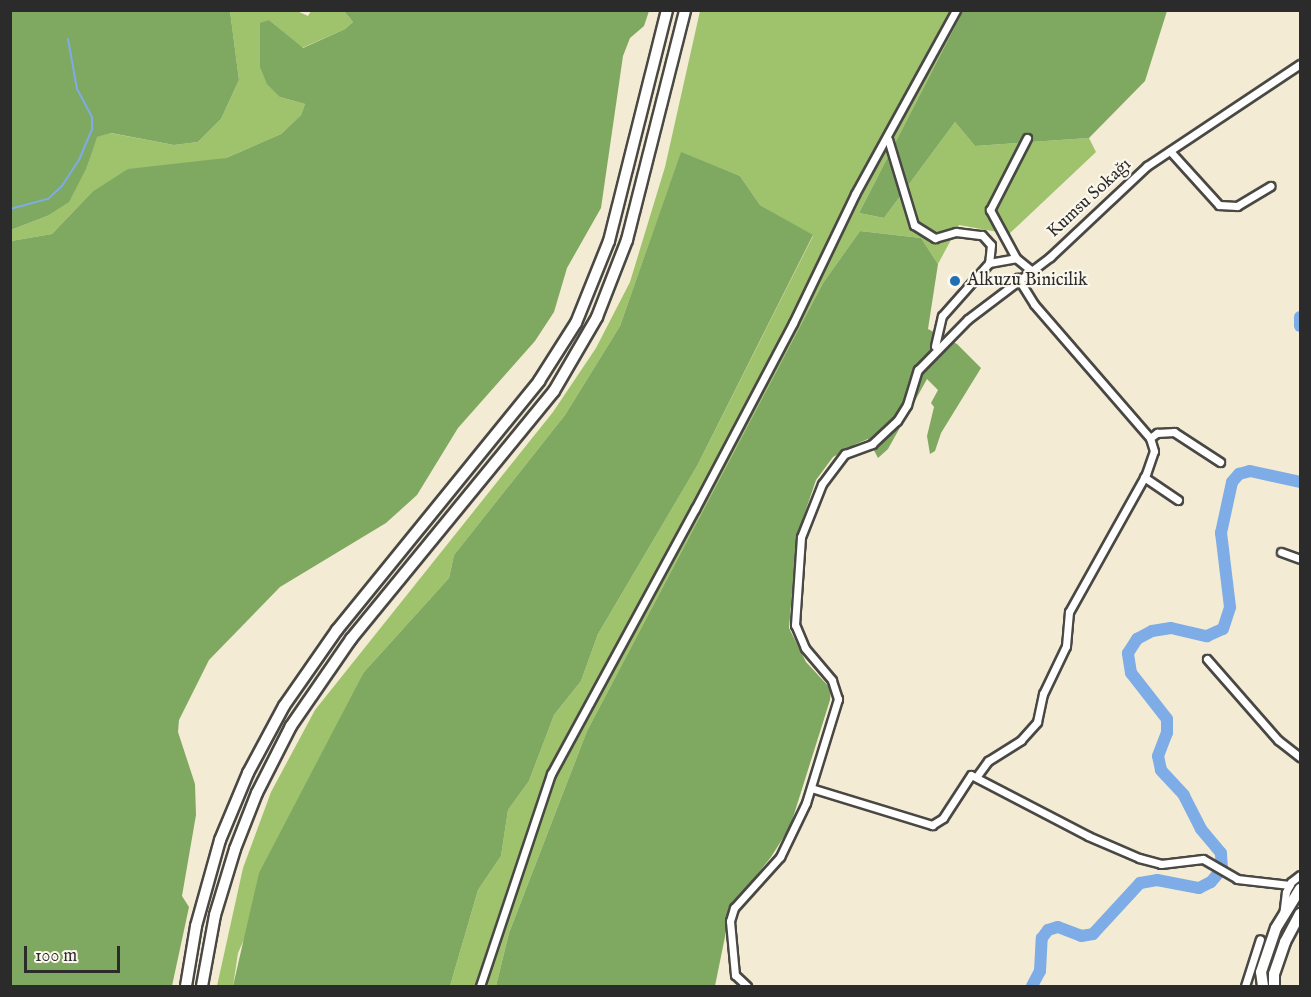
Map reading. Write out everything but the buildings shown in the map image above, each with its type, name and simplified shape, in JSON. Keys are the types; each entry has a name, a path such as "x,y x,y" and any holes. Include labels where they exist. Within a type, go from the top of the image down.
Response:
{"main road":[{"path":"186,987 196,926 220,840 248,773 284,706 337,630 539,381 579,317 609,241 667,10"},
{"path":"202,987 215,915 235,849 256,794 297,717 351,639 554,391 597,317 631,227 685,10"},
{"path":"1263,987 1261,972 1284,916 1300,889"},
{"path":"1274,987 1274,974 1285,942 1300,914"}],"street":[{"path":"480,987 550,774 700,499 793,322 855,194 888,139 956,10"},
{"name":"Kumsu Sokağı","path":"931,354 1018,278 1031,270 1147,166 1300,64"},
{"path":"1027,138 990,210 1016,258 1031,270"},
{"path":"747,987 735,975 730,921 734,908 780,856 811,788 838,699 832,680 805,648 795,625 801,537 822,484 834,465 845,454 872,444 897,421 907,405 918,370 931,354 942,316 989,263 991,245 982,235 956,232 935,238 914,225 888,139"},
{"path":"1170,151 1219,205 1237,206 1270,186"},
{"path":"989,263 1016,258"},
{"path":"977,776 988,761 1021,740 1037,722 1043,694 1066,646 1069,612 1144,477 1154,451 1150,438 1034,304 1018,278"},
{"path":"1150,438 1157,433 1174,432 1220,462"},
{"path":"1144,477 1178,500"},
{"path":"1281,552 1300,559"},
{"path":"1207,659 1278,740 1300,757"},
{"path":"811,788 932,825 943,818 967,778 977,776 1088,836 1139,858 1161,864 1203,859 1219,865 1246,882 1290,885"},
{"path":"1284,916 1282,906 1290,885 1300,875"},
{"path":"1245,987 1260,939"}],"green space":[{"path":"11,10 230,11 239,80 221,119 198,142 174,145 111,133 97,137 87,167 69,202 47,216 11,230"},
{"path":"230,11 297,11 308,16 311,11 344,11 353,22 345,29 302,48 269,20 280,97 305,104 301,115 281,134 226,158 92,192 52,234 11,241 11,230 47,216 87,167 96,137 110,133 174,145 198,142 221,119 239,80"},
{"path":"344,11 649,11 644,26 630,38 623,56 601,208 567,268 554,312 535,341 458,428 417,495 386,523 280,587 209,660 179,720 178,732 195,784 196,815 182,896 189,907 172,986 11,986 11,241 52,234 92,192 128,169 226,158 281,134 301,115 305,104 280,97 267,84 260,67 260,23 269,20 303,48 345,29 353,22"},
{"path":"700,11 963,11 859,213 884,218 955,122 975,146 1089,138 1096,152 1009,234 959,225 938,264 921,238 860,231 823,283 587,731 509,933 496,986 450,986 478,890 501,856 508,810 529,781 554,715 581,681 598,634 697,466 813,236 760,205 740,176 681,153 620,326 565,415 454,555 449,578 364,672 238,953 233,986 217,986 243,868 271,792 315,710 553,412 596,348 630,282 665,167"},
{"path":"963,11 1167,11 1145,81 1089,138 975,146 955,122 884,218 859,213"},
{"path":"681,152 740,176 760,205 813,235 697,466 598,634 581,681 554,715 529,781 508,810 501,856 478,890 450,986 233,986 259,873 364,672 449,578 454,555 565,415 620,326"},
{"path":"860,231 921,238 938,264 928,329 957,344 981,368 941,433 935,451 930,454 927,436 934,407 931,403 938,390 927,379 888,449 878,458 868,439 856,444 833,457 816,480 797,536 789,628 806,662 831,689 830,700 790,827 771,857 731,907 715,986 496,986 509,933 587,731 823,283"}],"waterway":[{"path":"10,209 48,199 62,186 79,160 92,130 92,117 77,89 68,39"},
{"path":"1300,317 1300,326"},
{"path":"1032,986 1040,971 1042,938 1048,930 1058,927 1081,936 1093,934 1140,883 1157,880 1199,888 1211,882 1222,869 1221,853 1201,829 1184,795 1161,770 1158,756 1167,733 1167,719 1131,673 1128,653 1137,639 1152,631 1171,628 1207,636 1223,629 1230,607 1221,533 1232,482 1239,474 1250,471 1300,482"}],"place":[{"name":"Alkuzu Binicilik","path":"955,281"}]}
